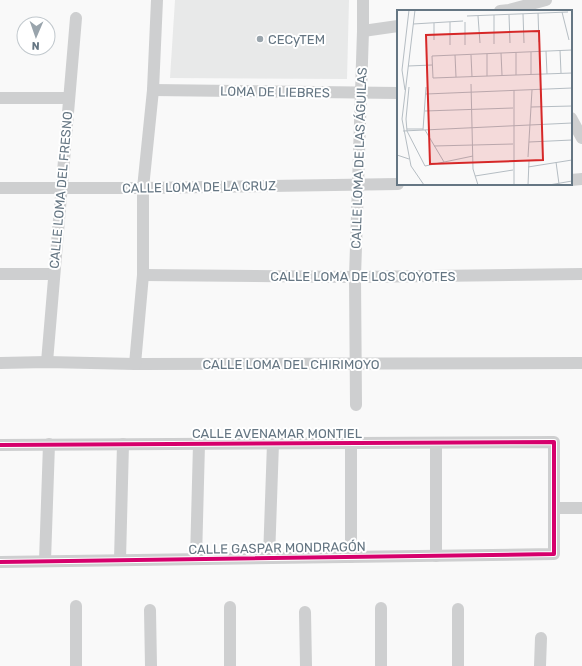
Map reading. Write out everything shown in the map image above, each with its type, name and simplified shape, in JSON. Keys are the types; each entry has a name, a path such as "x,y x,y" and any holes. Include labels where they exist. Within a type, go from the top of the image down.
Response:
{"street":[{"path":"135,364 143,275 143,188 152,90 157,0"},
{"name":"CALLE LOMA DE LAS ÁGUILAS","path":"356,406 355,277 363,0"},
{"path":"510,10 546,0"},
{"name":"CALLE LOMA DEL FRESNO","path":"47,362 76,18"},
{"path":"363,32 397,26"},
{"name":"LOMA DE LIEBRES","path":"152,90 397,93"},
{"path":"0,98 69,98"},
{"path":"572,120 582,138"},
{"path":"572,180 582,179"},
{"name":"CALLE LOMA DE LA CRUZ","path":"0,188 143,188 397,184"},
{"path":"0,274 54,274"},
{"name":"CALLE LOMA DE LOS COYOTES","path":"143,275 355,277 582,274"},
{"name":"CALLE LOMA DEL CHIRIMOYO","path":"0,363 582,363"},
{"name":"CALLE AVENAMAR MONTIEL","path":"0,444 554,442 554,508"},
{"path":"269,558 273,443"},
{"path":"351,443 351,557"},
{"path":"436,443 436,556"},
{"path":"45,561 49,444"},
{"path":"120,560 123,444"},
{"path":"196,559 199,444"},
{"path":"554,508 582,508"},
{"name":"CALLE GASPAR MONDRAGÓN","path":"0,562 554,554 554,508"},
{"path":"76,606 76,666"},
{"path":"230,607 230,666"},
{"path":"381,666 382,608"},
{"path":"458,609 458,666"},
{"path":"150,610 151,666"},
{"path":"305,612 306,666"},
{"path":"540,666 541,638"}],"shaded area":[{"name":"CECyTEM","path":"175,0 349,0 347,79 170,78"}],"cycle path":[{"path":"0,445 554,442 554,554 0,562"}],"place":[{"name":"CECyTEM","path":"260,39"}]}
